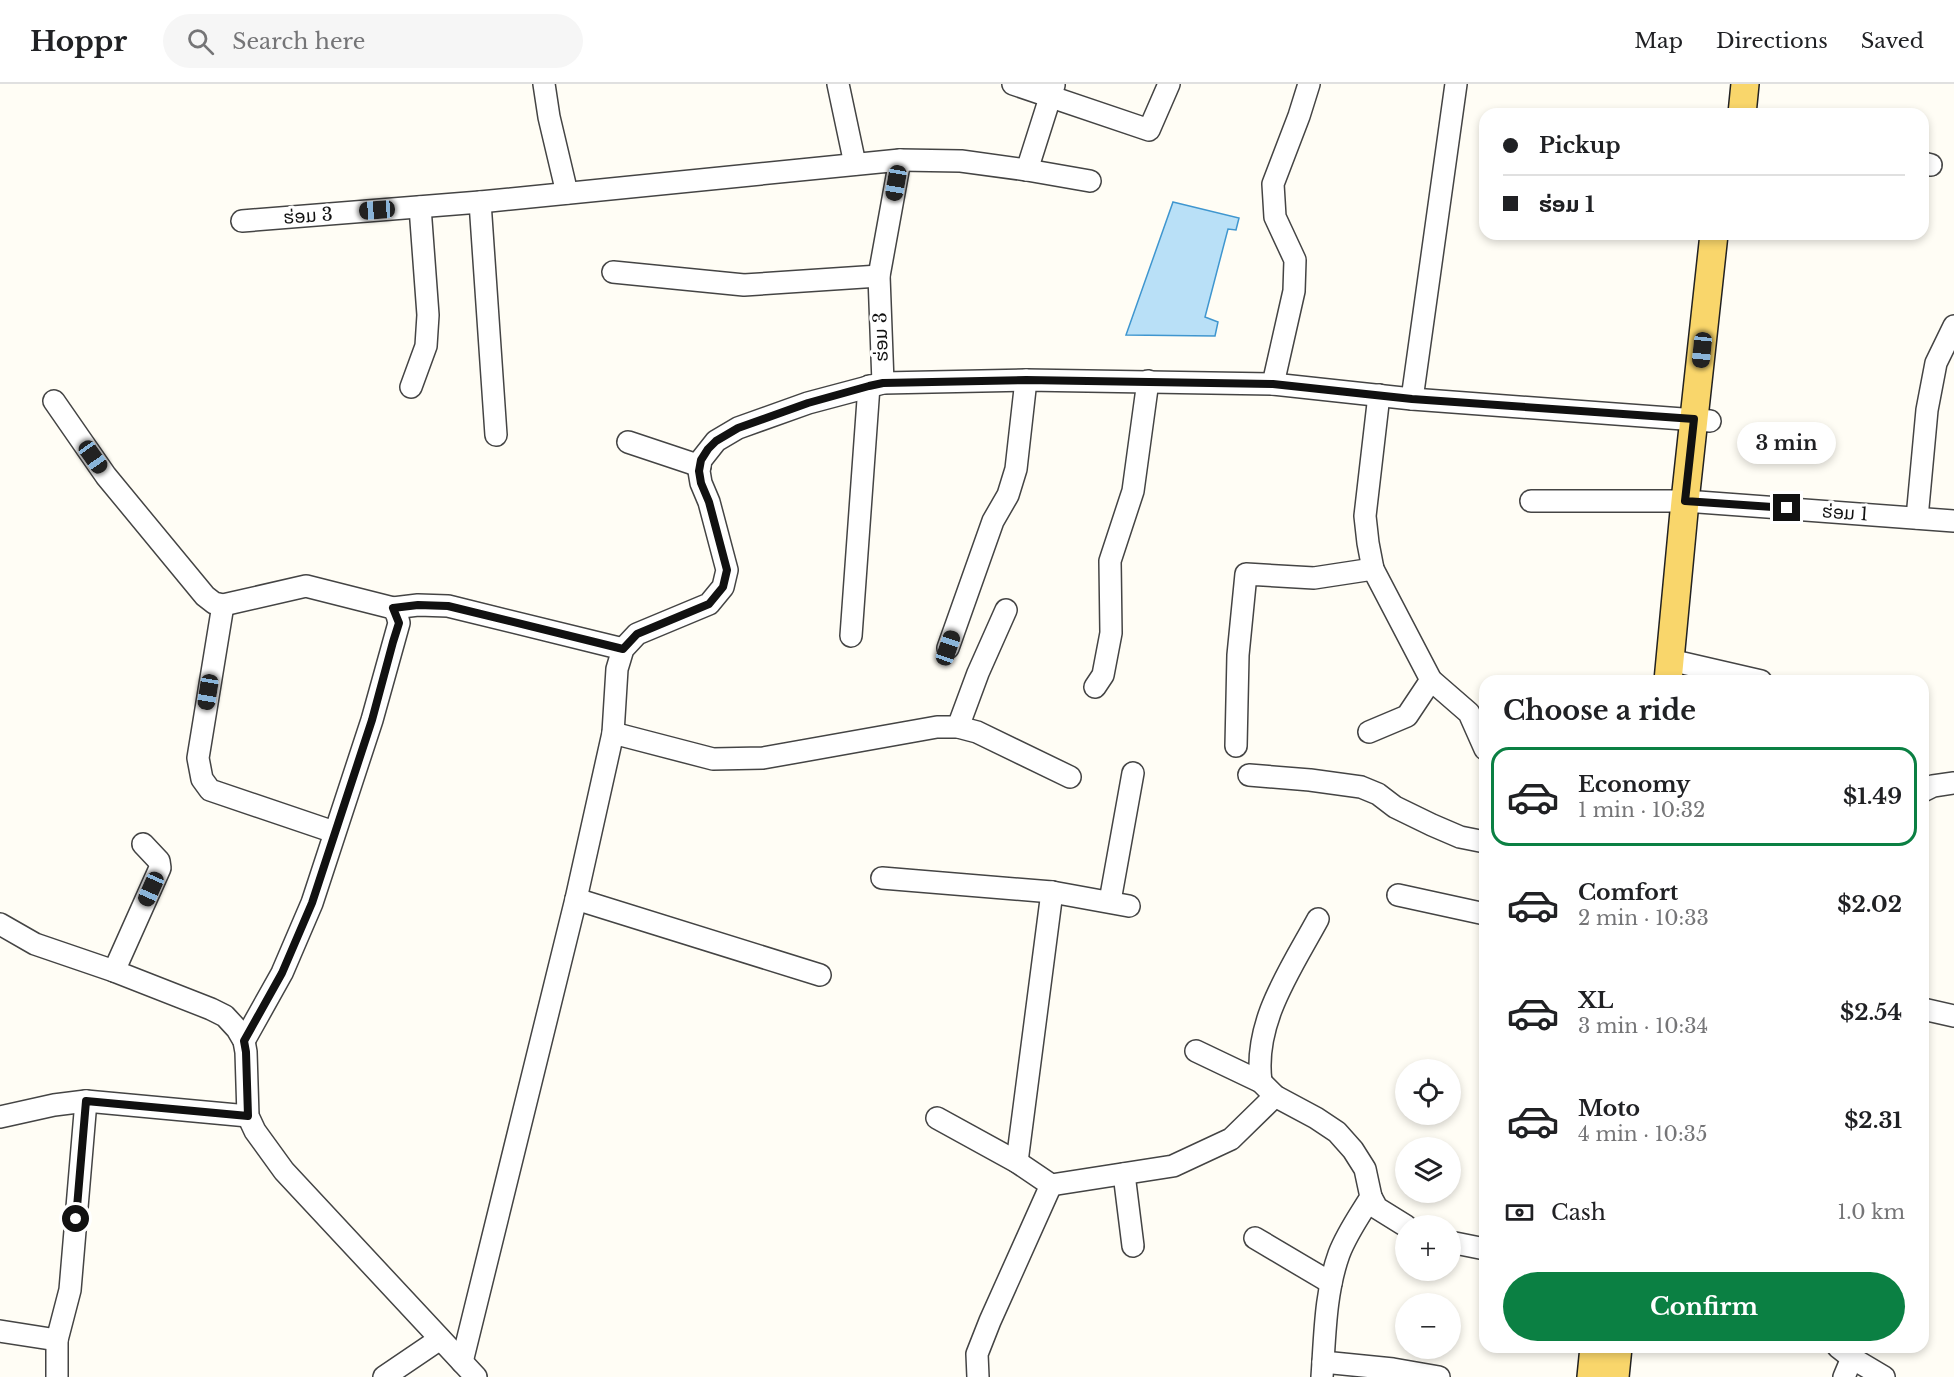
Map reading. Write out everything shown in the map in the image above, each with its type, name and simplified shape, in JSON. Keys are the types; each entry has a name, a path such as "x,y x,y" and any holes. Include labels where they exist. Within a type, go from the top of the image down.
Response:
{"main road":[{"path":"1728,108 1730,84"},
{"path":"1743,108 1745,84"},
{"path":"1702,420 1714,240"},
{"path":"1678,672 1702,420 1729,240"},
{"path":"1591,1377 1593,1353"},
{"path":"1615,1377 1617,1353"}],"street":[{"path":"544,84 549,117 567,193"},
{"path":"838,84 855,164"},
{"path":"1013,84 1053,91 1149,130 1169,84"},
{"path":"1273,384 1294,291 1295,260 1275,217 1273,184 1310,84"},
{"path":"1412,399 1456,84"},
{"path":"1027,170 1053,91"},
{"path":"900,160 961,161 1090,182"},
{"name":"ຮ່ອມ 3","path":"242,221 480,202 900,160 879,276 876,384 1026,380 1273,384 1412,399 1702,420"},
{"path":"480,202 496,435"},
{"path":"411,387 426,346 428,315 420,207"},
{"path":"613,272 744,285 879,276"},
{"path":"1917,518 1927,410 1936,363 1954,326"},
{"path":"948,648 993,521 1008,495 1016,469 1026,380"},
{"path":"1095,687 1103,675 1111,633 1110,561 1133,491 1148,381"},
{"path":"469,1370 613,733 617,669 623,649 637,634 709,604 723,587 727,570 709,502 701,483 701,460 716,441 738,428 808,403 876,384 851,636"},
{"path":"1379,395 1365,516 1373,568 1431,680 1469,713 1479,736"},
{"path":"54,401 106,476 205,596 214,603 223,605 306,586 393,608 418,605 448,606 623,649"},
{"path":"628,442 700,466"},
{"name":"ຮ່ອມ 1","path":"1530,501 1693,501 1954,521"},
{"path":"1236,746 1238,655 1246,574 1314,578 1373,568"},
{"path":"223,605 198,758 202,779 210,790 334,832"},
{"path":"244,1041 282,973 312,903 372,720 399,623 393,608"},
{"path":"957,728 1006,610"},
{"path":"1678,672 1706,675"},
{"path":"1369,732 1407,716 1431,680"},
{"path":"613,733 713,759 763,758 937,727 957,728 977,732 1070,777"},
{"path":"882,878 1052,892 1120,904 1133,774"},
{"path":"1249,775 1361,787 1378,794 1395,807 1432,825 1460,837 1479,841"},
{"path":"1929,788 1954,783"},
{"path":"114,971 160,868 159,861 143,844"},
{"path":"1017,1162 1052,892"},
{"path":"1398,895 1479,913"},
{"path":"576,899 820,975"},
{"path":"1268,1089 1259,1067 1261,1044 1270,1010 1318,919"},
{"path":"0,924 35,944 114,971 225,1016 244,1041 248,1116 255,1131 284,1171 469,1370"},
{"path":"1929,1010 1954,1016"},
{"path":"1196,1051 1268,1089 1337,1132 1365,1168 1371,1197 1377,1208 1395,1219"},
{"path":"937,1118 1017,1162 1051,1185 1173,1166 1231,1139 1268,1089"},
{"path":"0,1117 54,1105 86,1101 248,1116"},
{"path":"57,1377 57,1340 70,1290 86,1101"},
{"path":"1124,1174 1133,1246"},
{"path":"978,1377 977,1354 985,1332 1051,1185"},
{"path":"1371,1197 1349,1233 1330,1282 1323,1370 1393,1369 1439,1377"},
{"path":"1255,1238 1330,1282"},
{"path":"1461,1244 1479,1248"},
{"path":"0,1331 57,1340"},
{"path":"384,1377 440,1339"},
{"path":"1845,1361 1884,1377"}],"water":[{"path":"1173,202 1239,218 1236,230 1228,229 1205,317 1218,322 1215,336 1126,335"}],"route":[{"path":"76,1219 86,1101 248,1116 244,1041 282,973 312,903 372,720 399,623 393,608 418,605 448,606 623,649 637,634 709,604 723,587 727,570 699,471 701,460 708,449 716,441 738,428 808,403 883,383 1046,380 1273,384 1412,399 1694,419 1685,501 1787,508"}]}
